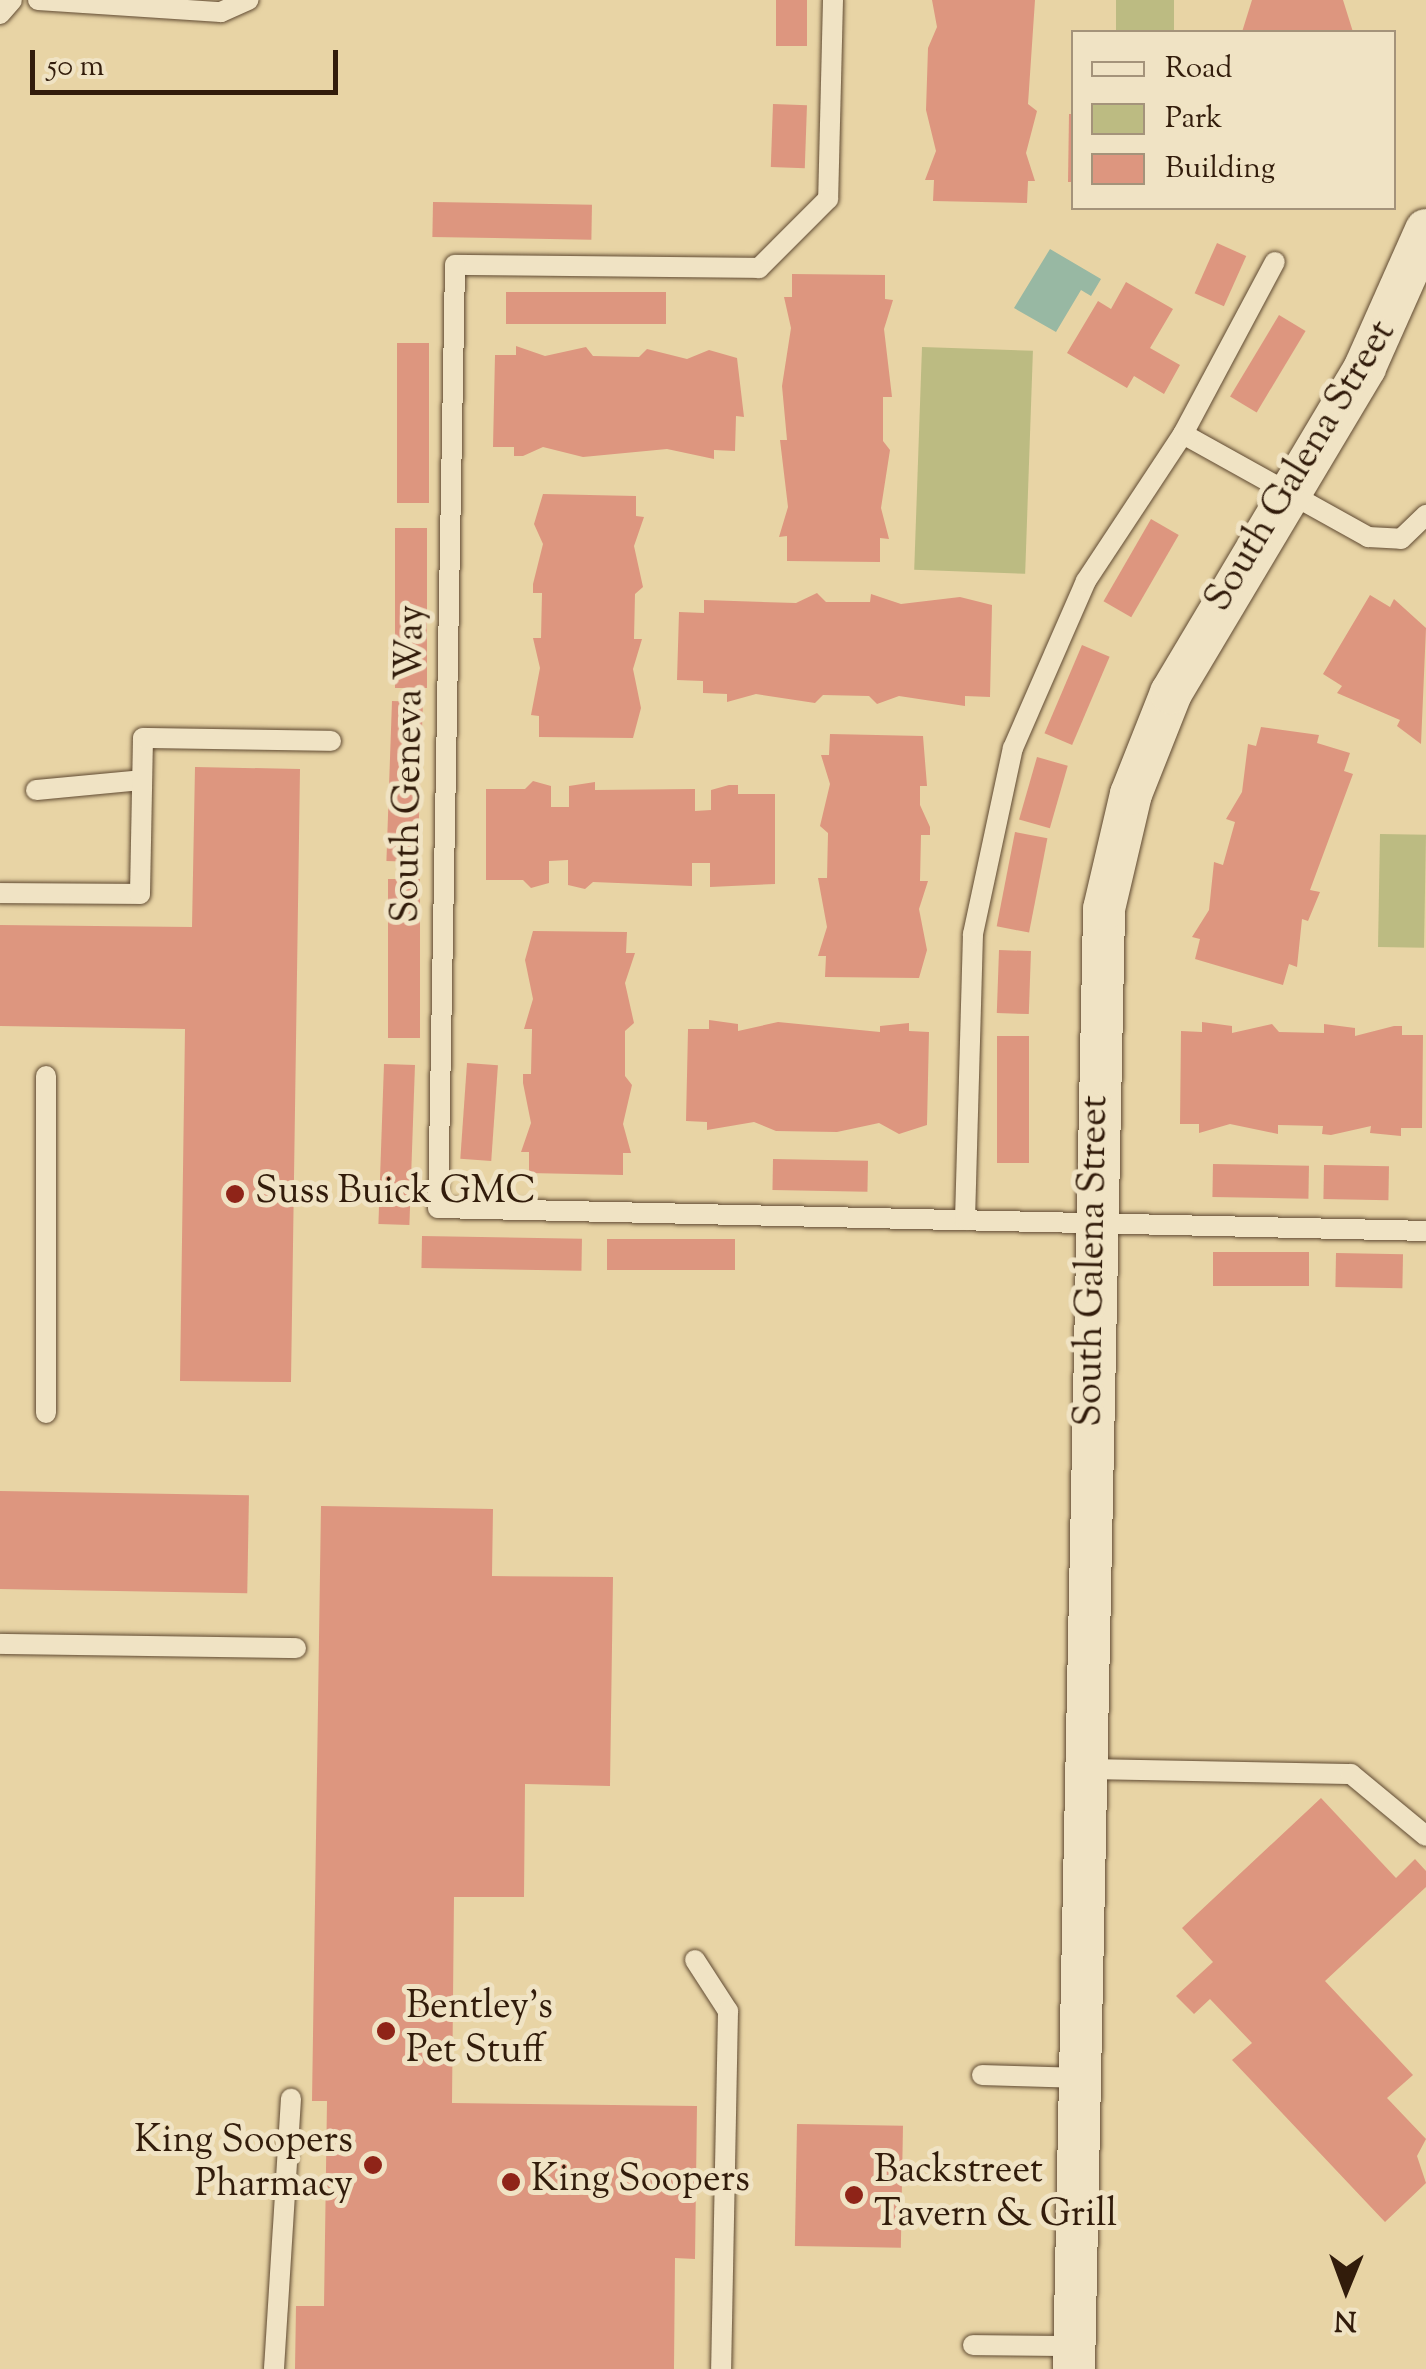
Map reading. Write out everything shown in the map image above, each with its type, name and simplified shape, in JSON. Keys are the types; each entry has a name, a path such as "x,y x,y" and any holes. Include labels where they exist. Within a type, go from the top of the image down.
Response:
{"street":[{"name":"South Galena Street","path":"1074,2358 1100,946 1118,835 1171,693 1388,324 1426,230"}],"lane":[{"path":"0,14 12,0"},
{"path":"38,0 221,12 248,0"},
{"name":"South Geneva Way","path":"832,0 828,199 759,268 455,264 438,1208 1426,1231"},
{"path":"965,1220 971,955 996,807 1063,624 1183,434 1275,262"},
{"path":"1183,434 1290,495 1383,541 1401,539 1426,515"},
{"path":"0,893 140,894 143,738 331,741"},
{"path":"36,790 142,780"},
{"path":"46,1076 46,1413"},
{"path":"0,1644 296,1648"},
{"path":"1086,1769 1351,1774 1426,1836"},
{"path":"695,1960 728,2012 721,2369"},
{"path":"982,2074 1081,2078"},
{"path":"274,2369 291,2099"},
{"path":"973,2345 1074,2358"}],"green space":[{"path":"1116,0 1174,0 1174,30 1116,30"},
{"path":"922,347 1033,351 1025,574 914,570"},
{"path":"1380,834 1426,835 1424,948 1378,947"}],"shaded area":[{"path":"1050,249 1101,279 1091,296 1081,290 1056,332 1014,308"}],"building":[{"path":"776,0 807,0 807,46 776,46"},
{"path":"932,0 1035,0 1028,104 1037,111 1026,153 1035,181 1028,181 1027,203 933,201 934,180 925,180 936,151 926,110 928,48 937,27"},
{"path":"1252,0 1343,0 1352,30 1243,30"},
{"path":"773,104 807,105 805,168 771,167"},
{"path":"1069,114 1071,114 1071,182"},
{"path":"433,202 592,205 591,240 432,237"},
{"path":"1217,243 1246,256 1224,306 1195,293"},
{"path":"792,274 885,275 885,299 893,300 884,329 892,397 883,397 883,441 890,450 881,508 889,539 880,538 880,562 787,561 787,536 779,537 788,507 780,440 787,440 782,386 791,328 784,297 792,297"},
{"path":"1126,282 1173,309 1150,348 1180,365 1164,394 1134,376 1127,388 1067,353 1098,301 1111,309"},
{"path":"506,292 666,292 666,324 506,324"},
{"path":"1279,315 1306,331 1257,412 1230,396"},
{"path":"397,343 429,343 429,503 397,503"},
{"path":"516,346 545,356 586,347 593,356 639,357 647,349 687,359 709,350 737,358 744,417 736,416 735,451 714,450 714,459 667,449 583,457 543,447 514,456 514,447 493,447 495,355 516,355"},
{"path":"543,494 636,496 636,516 644,517 634,546 643,587 635,594 634,639 642,639 633,669 641,708 633,738 539,737 539,716 531,715 540,668 533,638 541,638 542,593 533,593 533,584 543,544 534,524"},
{"path":"1151,519 1179,535 1131,617 1104,601"},
{"path":"395,528 427,528 427,688 395,688"},
{"path":"817,593 826,602 870,602 871,594 901,604 960,597 992,605 990,697 965,696 965,706 899,696 877,704 869,696 823,695 815,703 756,694 727,702 727,694 703,693 703,681 677,680 679,612 704,613 704,600 796,603"},
{"path":"1370,595 1390,607 1394,599 1426,628 1421,744 1397,726 1400,720 1337,693 1342,686 1323,674"},
{"path":"1082,645 1110,657 1072,745 1044,733"},
{"path":"392,701 423,702 417,862 386,861"},
{"path":"1261,727 1319,735 1317,743 1350,753 1344,771 1353,774 1310,890 1320,892 1308,921 1302,919 1297,967 1289,964 1283,985 1195,959 1200,939 1192,937 1209,910 1214,862 1223,865 1235,822 1226,819 1242,792 1248,744 1256,746"},
{"path":"830,734 923,736 927,786 920,786 920,805 930,835 921,835 920,881 928,881 919,909 927,950 919,978 825,977 826,956 818,956 827,927 818,878 827,878 828,833 820,826 830,784 821,755 829,755"},
{"path":"1037,757 1068,766 1050,828 1019,819"},
{"path":"195,767 300,769 291,1382 180,1381 185,1029 0,1026 0,925 192,927"},
{"path":"533,781 551,786 551,807 569,807 569,786 595,782 595,790 695,789 695,811 711,810 711,790 729,785 738,785 738,794 775,794 775,884 710,887 710,863 692,863 692,886 593,882 585,889 568,885 568,860 549,861 549,883 531,888 523,880 486,880 486,789 525,789"},
{"path":"1015,832 1047,838 1029,933 997,926"},
{"path":"388,879 420,879 420,1038 388,1038"},
{"path":"533,931 627,932 626,953 635,953 625,983 634,1023 625,1031 625,1076 632,1085 623,1124 631,1153 623,1153 623,1175 529,1173 529,1152 521,1152 531,1123 523,1074 531,1074 532,1029 524,1029 533,999 525,960"},
{"path":"999,950 1031,951 1029,1014 997,1013"},
{"path":"709,1020 738,1024 738,1031 778,1022 880,1032 880,1026 909,1023 909,1031 929,1032 927,1125 899,1134 879,1123 837,1132 776,1131 754,1122 707,1130 707,1122 686,1121 688,1029 709,1029"},
{"path":"1202,1022 1232,1026 1232,1033 1272,1024 1279,1032 1324,1033 1324,1024 1355,1028 1355,1036 1394,1026 1402,1026 1402,1035 1423,1035 1422,1128 1401,1128 1401,1136 1370,1133 1371,1126 1331,1135 1322,1134 1323,1126 1278,1125 1278,1134 1230,1124 1199,1133 1199,1124 1180,1124 1181,1031 1202,1032"},
{"path":"997,1036 1029,1036 1029,1163 997,1163"},
{"path":"467,1063 498,1065 491,1161 460,1159"},
{"path":"384,1064 415,1065 409,1225 378,1224"},
{"path":"773,1159 868,1161 867,1192 772,1190"},
{"path":"1213,1164 1309,1166 1308,1199 1212,1197"},
{"path":"1324,1165 1389,1166 1388,1200 1323,1199"},
{"path":"422,1236 582,1239 581,1271 421,1268"},
{"path":"607,1239 735,1239 735,1270 607,1270"},
{"path":"1213,1252 1309,1252 1309,1286 1213,1286"},
{"path":"1336,1253 1403,1254 1402,1288 1335,1287"},
{"path":"0,1491 249,1495 247,1593 0,1589"},
{"path":"321,1506 493,1509 492,1576 613,1577 610,1786 525,1784 524,1897 454,1897 452,2103 697,2106 695,2259 675,2258 674,2369 295,2369 296,2306 324,2306 327,2101 312,2101"},
{"path":"1321,1798 1396,1878 1415,1859 1426,1871 1426,1887 1325,1981 1413,2075 1387,2098 1426,2139 1417,2156 1426,2183 1385,2222 1232,2060 1252,2043 1210,1999 1194,2014 1176,1996 1213,1962 1182,1928"},
{"path":"797,2124 903,2126 901,2248 795,2246"}],"place":[{"name":"Suss Buick GMC","path":"235,1194"},
{"name":"Bentley's Pet Stuff","path":"386,2031"},
{"name":"King Soopers Pharmacy","path":"373,2165"},
{"name":"King Soopers","path":"511,2182"},
{"name":"Backstreet Tavern & Grill","path":"854,2195"}]}
